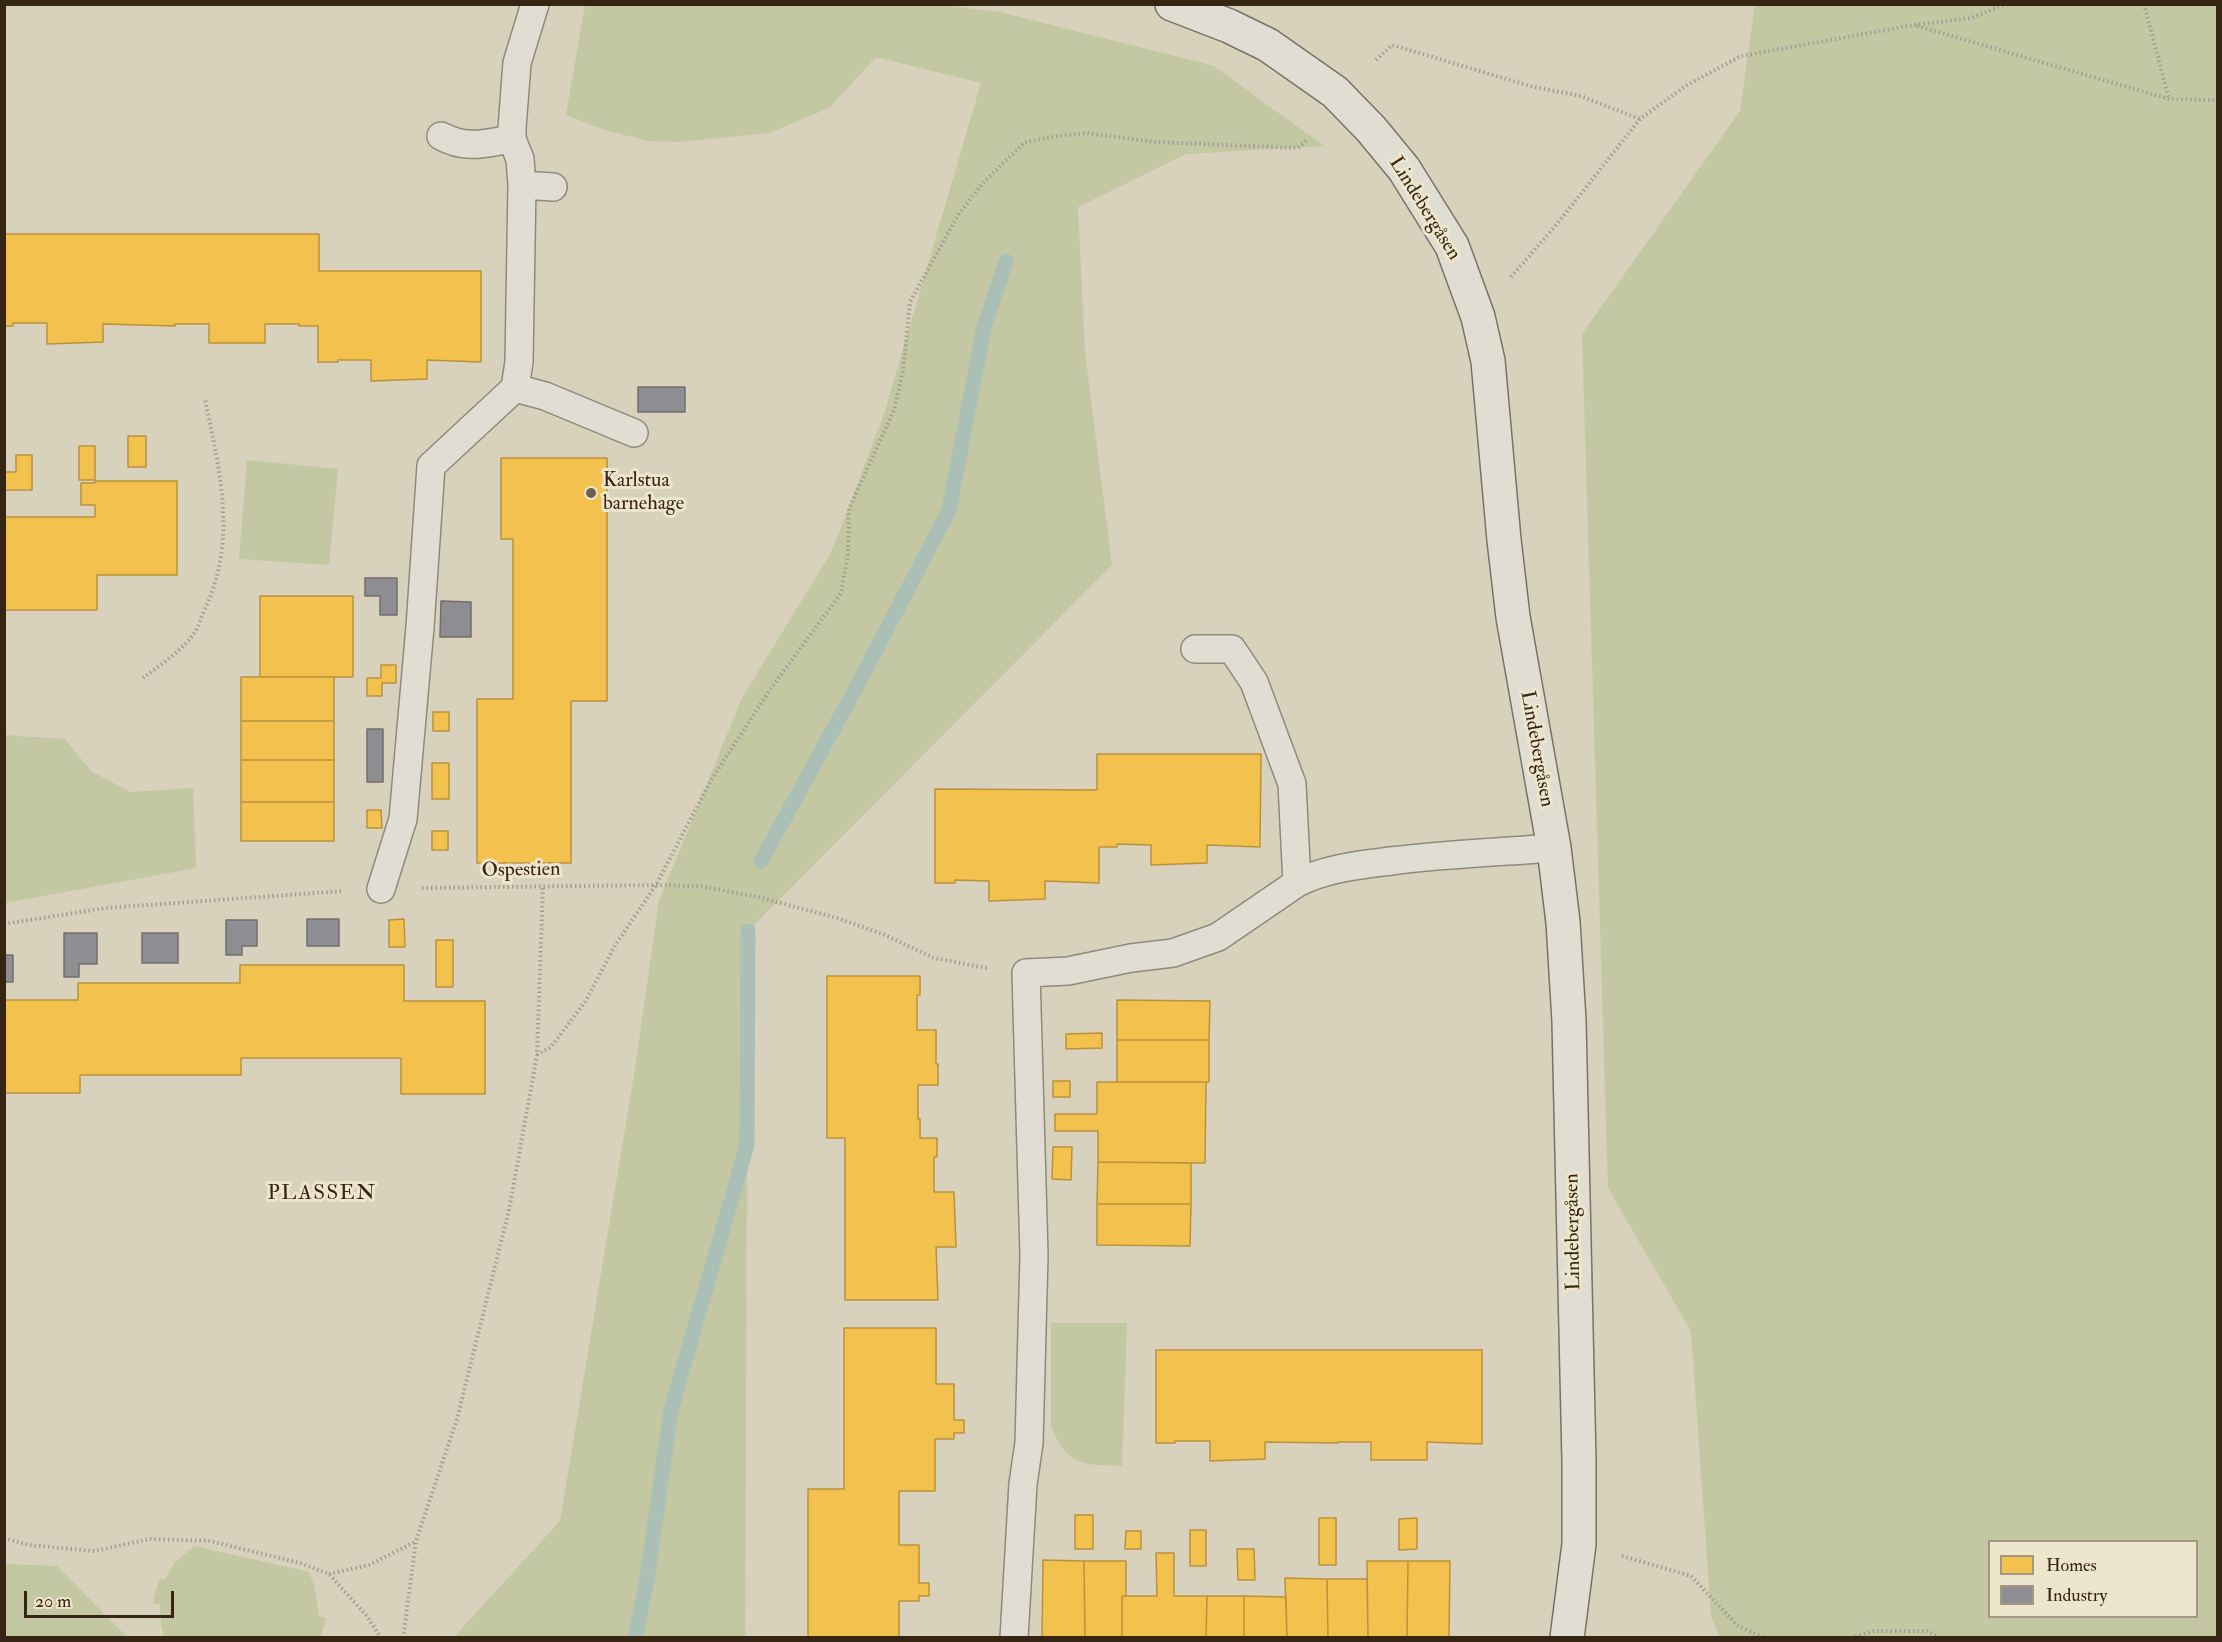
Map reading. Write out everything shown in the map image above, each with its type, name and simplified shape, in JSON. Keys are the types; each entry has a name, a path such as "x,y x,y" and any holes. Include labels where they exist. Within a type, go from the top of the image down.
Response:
{"street":[{"name":"Lindebergåsen","path":"1172,4 1268,45 1335,92 1404,169 1452,246 1478,317 1488,361 1504,540 1514,617 1554,848 1563,922 1569,1021 1580,1461 1579,1544 1567,1638"}],"lane":[{"path":"381,889 403,819 420,627 430,466 515,388 519,362 522,185 520,159 512,139 517,63 529,7"},
{"path":"441,136 469,146 512,139"},
{"path":"522,185 553,187"},
{"path":"515,388 545,396 634,432"},
{"path":"1195,649 1232,649 1254,682 1292,784 1297,883"},
{"path":"1014,1638 1023,1484 1029,1443 1034,1255 1026,973 1068,971 1173,952 1218,937 1297,883 1343,867 1417,858 1554,848"}],"path":[{"path":"1478,317 1557,225 1640,119 1687,85 1741,56 1914,25 1971,18 2007,4"},
{"path":"2144,4 2169,99"},
{"path":"1914,25 2169,99 2217,100"},
{"path":"1376,60 1392,45 1530,86 1581,96 1640,119"},
{"path":"537,1055 551,1047 585,1002 616,944 656,885 711,780 772,687 841,593 848,555 849,509 894,410 903,371 910,303 958,215 982,184 1026,142 1058,136 1086,134 1155,142 1298,148 1308,138"},
{"path":"143,678 162,664 194,633 214,590 224,539 223,504 205,399"},
{"path":"403,1638 416,1541 457,1419 509,1210 537,1055 543,885"},
{"name":"Ospestien","path":"4,924 106,908 222,898 381,889 543,885 700,886 758,897 837,918 885,935 934,958 1026,973"},
{"path":"4,1538 29,1545 95,1551 149,1539 210,1541 300,1563 329,1574 367,1617 381,1638"},
{"path":"329,1574 369,1565 416,1541"},
{"path":"1579,1544 1691,1576 1738,1626 1766,1638"},
{"path":"1851,1638 1874,1631 1927,1631 1940,1638"}],"green space":[{"path":"935,4 1000,12 1214,66 1324,146 1186,154 1078,207 1085,353 1112,565 748,931 745,1637 454,1637 560,1521 635,1069 659,901 742,698 832,551 884,414 981,83 876,57 829,108 769,133 679,142 648,141 605,130 566,115 585,5"},
{"path":"1755,5 2217,5 2217,1637 1720,1638 1711,1615 1691,1331 1608,1188 1582,334 1740,111"},
{"path":"247,460 338,469 329,565 239,559"},
{"path":"4,735 65,739 91,771 130,792 193,788 196,868 5,903"},
{"path":"1051,1323 1127,1323 1122,1466 1097,1465 1078,1461 1063,1449 1057,1439 1051,1426"},
{"path":"194,1546 309,1572 314,1585 319,1616 326,1618 321,1637 164,1637 160,1605 153,1603 159,1579 165,1580 174,1563"},
{"path":"5,1564 57,1566 127,1637 5,1637"}],"building: Homes":[{"path":"4,234 319,234 319,271 481,271 481,362 427,360 427,379 371,381 371,360 318,362 318,326 299,326 299,324 265,324 265,343 209,343 209,324 175,324 175,326 103,324 103,342 47,344 47,323 13,323 13,326 4,326"},
{"path":"128,436 146,436 146,467 128,467"},
{"path":"79,446 95,446 95,480 79,480"},
{"path":"16,455 32,455 32,490 4,490 4,472 16,472"},
{"path":"501,458 607,458 607,701 571,701 571,863 477,863 477,699 513,699 513,539 501,539"},
{"path":"95,481 177,481 177,575 97,575 97,610 4,610 4,517 95,517 95,505 81,505 81,483 95,483"},
{"path":"260,596 353,596 353,677 260,677"},
{"path":"381,665 396,665 396,683 382,683 382,696 367,696 367,678 381,678"},
{"path":"241,677 334,677 334,721 241,721"},
{"path":"433,712 449,712 449,731 433,731"},
{"path":"241,721 334,721 334,760 241,760"},
{"path":"1097,754 1261,754 1260,847 1207,845 1207,863 1151,865 1151,845 1117,844 1117,847 1099,847 1099,883 1045,881 1045,899 989,901 989,881 955,880 955,883 935,883 935,789 1097,790"},
{"path":"241,760 334,760 334,802 241,802"},
{"path":"432,763 449,763 449,799 432,799"},
{"path":"241,802 334,802 334,841 241,841"},
{"path":"367,810 381,810 382,828 367,828"},
{"path":"432,831 448,831 448,850 432,850"},
{"path":"404,919 405,947 389,947 389,920"},
{"path":"436,940 453,940 453,987 436,987"},
{"path":"240,965 404,965 404,1001 485,1001 485,1094 401,1094 401,1058 241,1058 241,1075 80,1075 80,1093 4,1093 4,1000 78,1000 78,983 240,983"},
{"path":"827,976 920,976 920,995 917,995 917,1030 936,1030 938,1085 918,1085 920,1138 937,1138 937,1157 934,1157 934,1192 954,1192 956,1247 936,1247 938,1300 845,1300 845,1138 827,1138"},
{"path":"1117,1000 1210,1001 1209,1040 1117,1040"},
{"path":"1102,1033 1102,1048 1066,1049 1066,1034"},
{"path":"1117,1040 1209,1040 1209,1082 1117,1082"},
{"path":"1053,1081 1070,1081 1070,1097 1053,1097"},
{"path":"1097,1082 1206,1082 1205,1163 1098,1162 1098,1131 1055,1131 1055,1114 1097,1114"},
{"path":"1053,1147 1072,1147 1071,1180 1052,1179"},
{"path":"1098,1162 1191,1163 1191,1204 1097,1204"},
{"path":"1097,1204 1191,1204 1190,1246 1097,1245"},
{"path":"844,1328 936,1328 936,1384 954,1384 954,1420 964,1420 964,1433 954,1433 954,1439 935,1439 935,1491 899,1491 899,1545 919,1545 919,1583 929,1583 929,1596 919,1596 919,1601 899,1601 899,1638 808,1638 808,1489 844,1489"},
{"path":"1156,1350 1482,1350 1482,1444 1427,1442 1427,1460 1371,1460 1371,1442 1265,1442 1265,1459 1210,1461 1210,1441 1156,1443"},
{"path":"1075,1515 1093,1515 1093,1549 1075,1549"},
{"path":"1319,1518 1336,1518 1336,1565 1319,1565"},
{"path":"1417,1518 1417,1549 1399,1550 1399,1519"},
{"path":"1190,1530 1206,1530 1206,1566 1190,1566"},
{"path":"1126,1531 1141,1531 1141,1549 1125,1549"},
{"path":"1237,1549 1254,1549 1255,1580 1238,1580"},
{"path":"1156,1553 1174,1553 1174,1596 1207,1596 1206,1638 1122,1638 1122,1596 1157,1596"},
{"path":"1043,1560 1084,1561 1085,1638 1042,1638"},
{"path":"1084,1561 1126,1561 1126,1596 1122,1596 1122,1638 1085,1638"},
{"path":"1367,1561 1408,1561 1407,1638 1368,1638"},
{"path":"1408,1561 1450,1561 1449,1638 1407,1638"},
{"path":"1285,1578 1327,1579 1328,1638 1287,1638"},
{"path":"1327,1579 1367,1579 1368,1638 1328,1638"},
{"path":"1207,1596 1244,1596 1244,1638 1206,1638"},
{"path":"1244,1596 1286,1597 1287,1638 1244,1638"}],"building: Industry":[{"path":"638,387 685,387 685,412 638,412"},
{"path":"365,578 397,578 397,615 380,615 380,596 365,596"},
{"path":"441,601 471,602 471,637 440,637"},
{"path":"367,729 383,729 383,782 367,782"},
{"path":"307,919 339,919 339,946 307,946"},
{"path":"226,920 257,920 257,946 242,946 242,955 226,955"},
{"path":"64,933 97,933 97,964 79,964 79,977 64,977"},
{"path":"142,933 178,933 178,963 142,963"},
{"path":"4,955 13,955 13,982 4,982"}],"waterway":[{"path":"761,861 856,688 949,510 984,327 1006,261"},
{"path":"635,1638 647,1579 671,1410 747,1145 748,931"}],"place":[{"name":"Karlstua barnehage","path":"591,493"}],"district":[{"name":"PLASSEN","path":"322,1194"}]}
